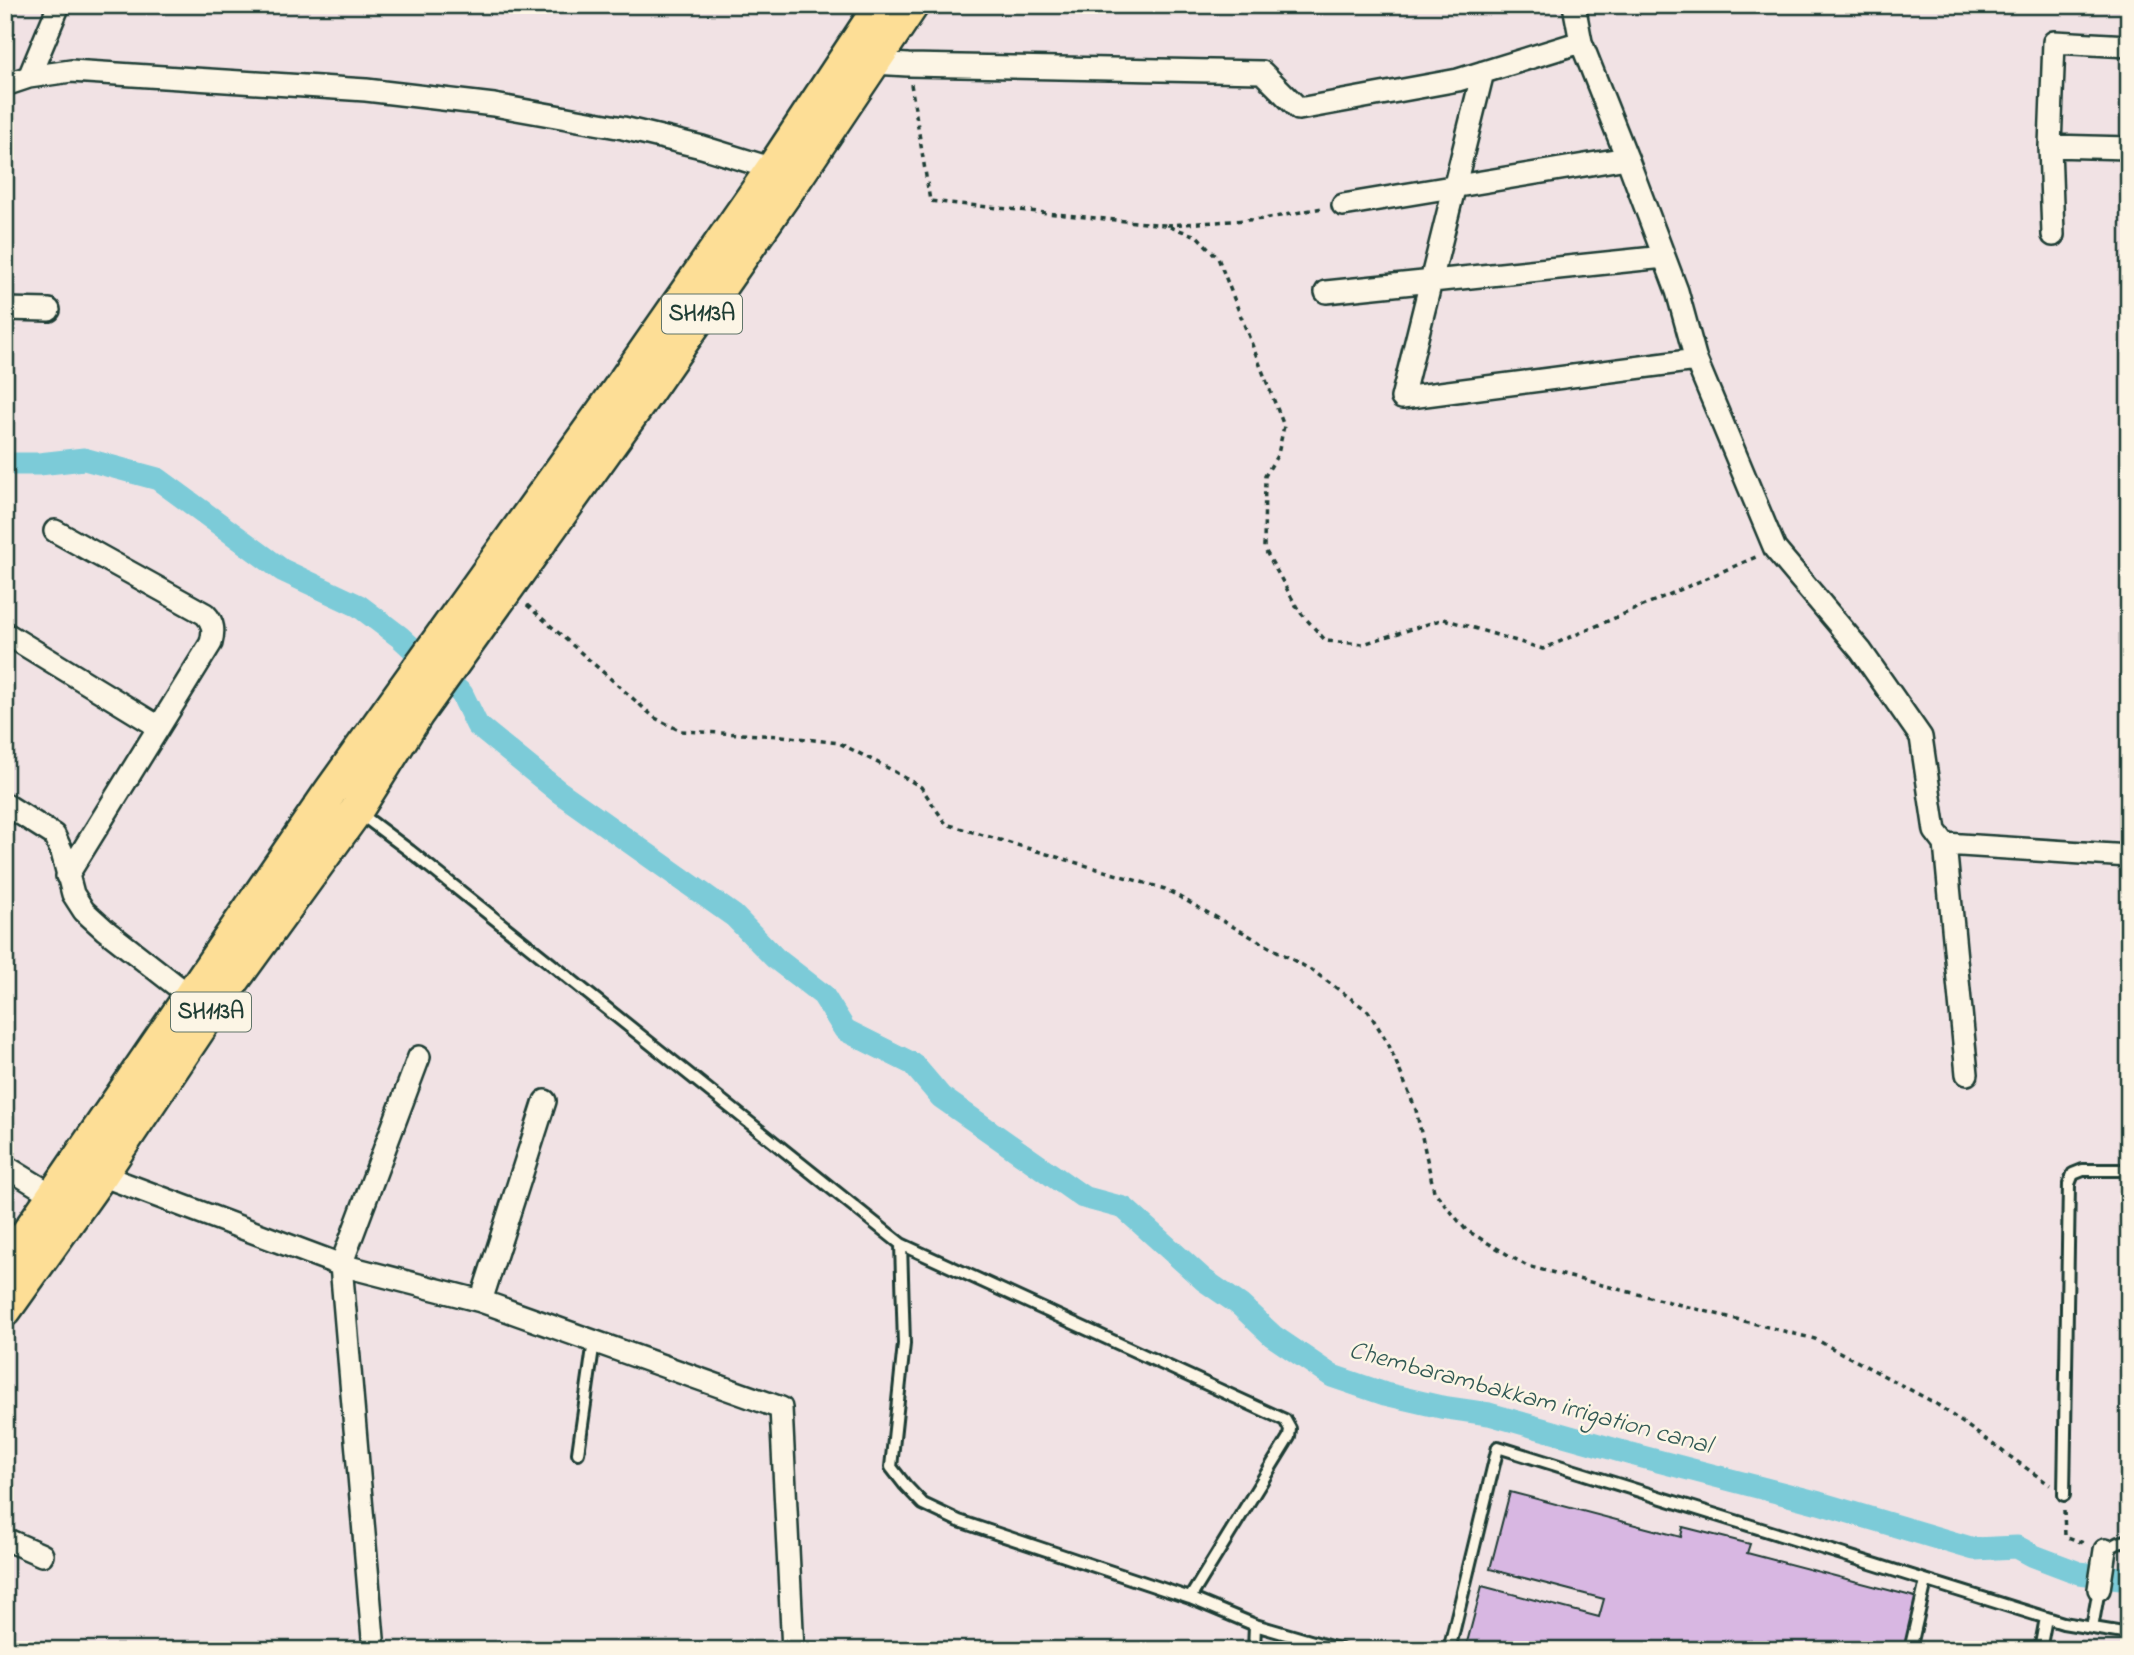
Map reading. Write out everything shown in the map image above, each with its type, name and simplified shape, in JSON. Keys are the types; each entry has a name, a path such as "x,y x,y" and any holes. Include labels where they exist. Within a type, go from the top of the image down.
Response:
{"main road":[{"name":"SH113A","path":"862,57 881,5"},
{"name":"SH113A","path":"474,612 507,588 636,408 862,57 912,5"},
{"name":"SH113A","path":"5,1310 89,1169 201,1004 407,706 785,173"},
{"name":"SH113A","path":"5,1266 54,1196 89,1169"}],"street":[{"path":"29,77 59,5"},
{"path":"1574,5 1581,42 1677,291 1696,360 1775,548 1861,651 1921,737 1935,831 1945,844 1968,1074"},
{"path":"862,57 908,65 1262,72 1298,109 1458,80 1581,42"},
{"path":"2053,235 2050,146 2054,42 2129,46"},
{"path":"5,85 29,77 71,71 366,90 494,105 623,128 785,173"},
{"path":"1483,72 1402,398 1696,360"},
{"path":"2050,146 2129,149"},
{"path":"1343,205 1627,158"},
{"path":"1325,292 1664,257"},
{"path":"5,309 49,310"},
{"path":"55,531 205,614 212,621 214,632 211,643 67,876"},
{"path":"5,633 159,727"},
{"path":"5,804 54,835 62,852 72,894 84,911 201,1004"},
{"path":"1945,844 2129,856"},
{"path":"374,1650 341,1265 419,1057"},
{"path":"481,1301 545,1101"},
{"path":"5,1166 54,1196"},
{"path":"89,1169 341,1265 481,1301 781,1408 793,1650"},
{"path":"5,1539 42,1555"},
{"path":"2099,1590 2105,1550"}],"lane":[{"path":"343,802 421,859 901,1244 1285,1420 1290,1429 1289,1437 1190,1598"},
{"path":"2064,1495 2069,1185 2073,1174 2083,1170 2129,1170"},
{"path":"901,1244 904,1344 891,1467 923,1504 959,1521 1190,1598 1255,1625 1341,1650"},
{"path":"578,1453 594,1342"},
{"path":"1449,1650 1498,1447 2046,1618 2129,1634"},
{"path":"2105,1550 2129,1540"},
{"path":"1910,1650 1926,1581"},
{"path":"2092,1628 2099,1590"},
{"path":"2040,1650 2046,1618"},
{"path":"1254,1650 1255,1625"}],"path":[{"path":"908,65 930,201 1164,225 1264,219 1343,205"},
{"path":"1164,225 1197,236 1218,258 1284,426 1278,454 1265,477 1264,548 1298,611 1326,641 1363,644 1444,619 1543,649 1775,548"},
{"path":"507,588 655,718 681,731 782,736 839,743 921,787 946,824 1164,889 1313,971 1368,1011 1388,1043 1416,1110 1434,1191 1466,1230 1527,1266 1815,1339 1936,1403 2064,1495 2065,1536 2105,1550"}],"building":[{"path":"1510,1492 1681,1537 1683,1527 1750,1544 1747,1553 1919,1598 1905,1650 1802,1650 1786,1646 1785,1650 1465,1650 1482,1586 1599,1617 1604,1599 1490,1569"}],"waterway":[{"name":"Chembarambakkam irrigation canal","path":"5,464 39,464 84,459 158,479 282,570 359,606 400,637 462,694 477,725 558,791 734,916 775,958 823,995 845,1030 913,1064 941,1097 1083,1197 1124,1208 1204,1280 1240,1305 1273,1336 1332,1376 1385,1394 1441,1407 1489,1414 1819,1503 1974,1549 2017,1547 2079,1573 2129,1579"}]}
